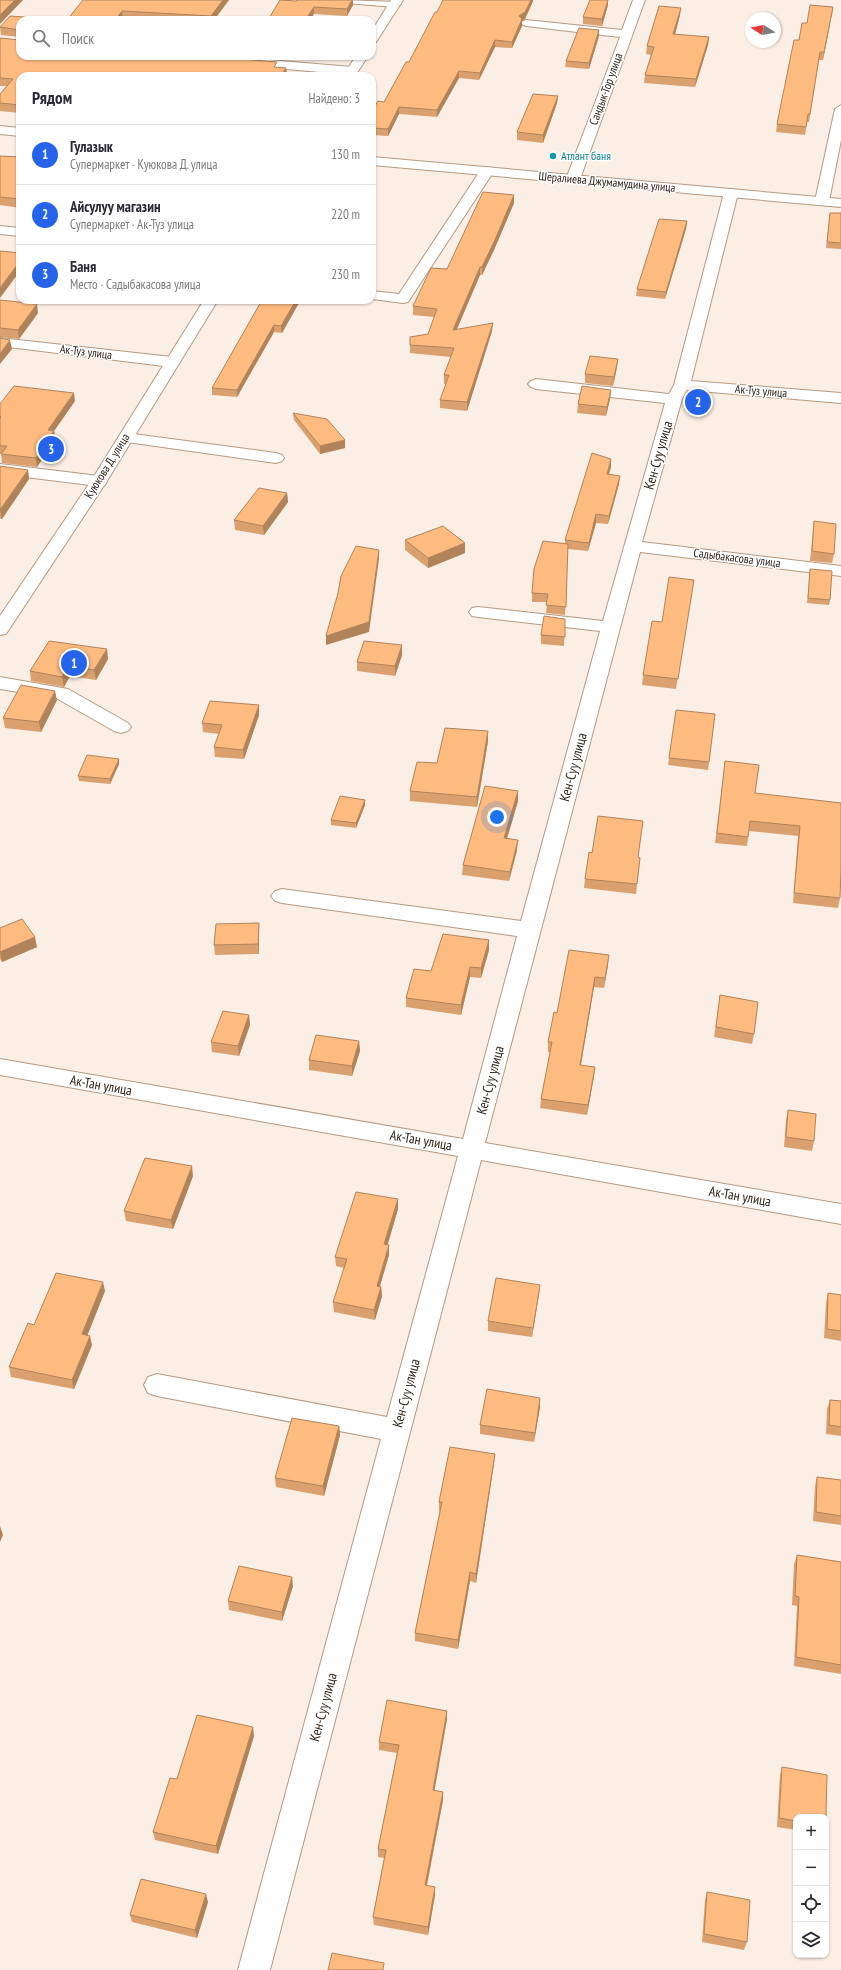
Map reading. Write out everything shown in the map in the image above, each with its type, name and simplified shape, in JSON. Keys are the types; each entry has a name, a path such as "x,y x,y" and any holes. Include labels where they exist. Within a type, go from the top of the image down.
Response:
{"street":[{"path":"346,0 396,2 376,34"},
{"name":"Сандык-Тор улица","path":"573,179 639,0"},
{"path":"526,23 627,34"},
{"path":"352,72 359,60"},
{"path":"236,61 341,72"},
{"path":"822,201 839,134 841,109"},
{"path":"0,130 16,132"},
{"name":"Шералиева Джумамудина улица","path":"376,161 841,203"},
{"path":"376,296 403,299 487,171"},
{"name":"Кен-Суу улица","path":"254,1970 610,627 678,392 731,193"},
{"path":"0,230 16,232"},
{"name":"Куюкова Д. улица","path":"1,628 99,481 208,304"},
{"name":"Ак-Туз улица","path":"0,342 172,362"},
{"name":"Ак-Туз улица","path":"536,384 678,392 841,398"},
{"path":"126,438 276,458"},
{"path":"0,469 99,481"},
{"name":"Садыбакасова улица","path":"633,546 841,571"},
{"path":"478,612 610,627"},
{"path":"0,683 61,693 121,727"},
{"path":"282,896 530,930"},
{"name":"Ак-Тан улица","path":"0,1067 841,1214"},
{"path":"157,1385 396,1430"}],"building":[{"path":"0,0 15,0 0,15"},
{"path":"83,0 223,0 211,16 122,11 118,16 70,16"},
{"path":"280,0 352,0 347,9 314,7 308,16 270,16"},
{"path":"443,0 531,0 525,12 519,16 522,19 512,42 495,40 480,73 459,71 437,110 399,107 388,129 376,128 376,104 378,101 384,102 406,62 409,62 435,12 437,12"},
{"path":"590,0 608,0 602,19 583,17"},
{"path":"810,5 833,7 824,52 820,52 810,114 808,114 806,127 777,124 794,40 799,40 802,23 807,23"},
{"path":"659,6 681,8 673,34 709,37 696,79 645,75 654,47 647,46"},
{"path":"10,16 16,16 16,29 0,27"},
{"path":"579,28 599,30 589,63 566,61"},
{"path":"0,38 16,40 16,60 253,60 277,62 274,67 286,68 284,72 16,72 16,105 0,103 0,94 13,79 0,78"},
{"path":"533,94 558,96 543,135 517,132"},
{"path":"0,156 16,157 16,199 0,197"},
{"path":"483,192 514,195 494,242 482,267 480,267 453,330 493,323 467,402 440,400 449,375 444,375 454,348 410,345 410,337 428,334 437,309 413,306 431,268 447,269"},
{"path":"830,213 841,213 841,243 827,242"},
{"path":"659,219 687,221 666,292 637,289"},
{"path":"0,251 16,253 16,266 0,288"},
{"path":"0,300 16,302 16,304 37,304 18,330 0,328"},
{"path":"260,304 294,304 281,326 274,325 237,390 212,388"},
{"path":"0,338 10,340 0,354"},
{"path":"590,356 618,359 614,377 585,374"},
{"path":"14,386 74,393 48,430 54,431 36,458 1,454 7,446 0,446 0,404"},
{"path":"582,386 611,390 607,407 578,404"},
{"path":"293,413 327,419 345,440 320,446"},
{"path":"592,453 611,459 607,474 620,476 609,516 596,514 589,543 565,540"},
{"path":"0,466 28,470 0,510"},
{"path":"259,488 287,493 263,526 234,520"},
{"path":"814,521 836,524 834,554 812,551"},
{"path":"443,526 465,543 428,558 405,540"},
{"path":"543,541 568,544 566,607 546,605 548,594 532,593 534,569"},
{"path":"356,546 379,550 369,622 326,636 338,593 341,576"},
{"path":"810,569 832,571 830,600 808,598"},
{"path":"669,577 694,580 678,679 643,675 652,621 662,622"},
{"path":"544,616 565,619 565,637 541,635"},
{"path":"49,641 107,649 94,670 68,666 62,677 30,671"},
{"path":"364,641 402,645 395,666 357,662"},
{"path":"21,685 55,691 39,722 3,718"},
{"path":"210,701 259,705 243,750 214,747 222,725 202,723"},
{"path":"676,710 715,714 709,762 669,758"},
{"path":"445,728 488,731 477,797 410,791 417,762 437,763"},
{"path":"87,755 119,759 110,779 78,776"},
{"path":"725,761 759,765 755,793 841,803 840,898 794,893 800,826 750,821 748,837 717,833"},
{"path":"485,786 518,791 504,838 518,840 510,872 463,865"},
{"path":"340,796 365,800 356,823 331,820"},
{"path":"598,816 643,821 638,857 640,858 637,884 585,879 589,852 592,853"},
{"path":"22,919 35,937 0,952 0,928"},
{"path":"259,923 258,944 214,945 216,924"},
{"path":"443,934 489,940 481,968 470,967 461,1005 406,998 414,969 431,971"},
{"path":"569,950 609,955 605,978 595,977 580,1065 595,1067 588,1105 541,1099 552,1042 548,1042 554,1012 557,1013"},
{"path":"720,995 758,1002 754,1034 716,1027"},
{"path":"223,1011 249,1015 238,1046 211,1042"},
{"path":"316,1035 359,1041 352,1066 309,1060"},
{"path":"788,1110 816,1114 814,1141 786,1137"},
{"path":"145,1158 192,1166 171,1220 124,1211"},
{"path":"356,1192 398,1199 384,1244 389,1245 377,1286 381,1287 374,1310 333,1302 347,1259 335,1257"},
{"path":"56,1273 103,1282 82,1334 90,1336 72,1380 9,1367 28,1323 34,1325"},
{"path":"496,1278 540,1285 533,1328 488,1321"},
{"path":"828,1293 841,1295 841,1331 827,1329"},
{"path":"487,1389 540,1398 535,1433 480,1425"},
{"path":"830,1400 841,1401 841,1427 829,1425"},
{"path":"292,1418 339,1426 323,1486 275,1478"},
{"path":"450,1447 495,1454 476,1574 470,1572 458,1640 415,1633 442,1502 439,1502"},
{"path":"817,1477 841,1480 841,1516 816,1512"},
{"path":"797,1555 841,1562 841,1665 796,1657 799,1597 795,1596"},
{"path":"239,1566 292,1577 282,1612 228,1601"},
{"path":"387,1700 447,1711 433,1790 443,1792 425,1885 435,1887 428,1927 373,1917 386,1850 378,1849 399,1745 379,1742"},
{"path":"197,1715 253,1727 216,1846 153,1832 170,1778 177,1779"},
{"path":"782,1767 827,1775 826,1814 793,1814 793,1820 779,1818"},
{"path":"141,1879 206,1894 195,1930 130,1915"},
{"path":"707,1892 750,1900 747,1942 704,1934"},
{"path":"332,1953 384,1963 383,1970 328,1970"}],"place":[{"name":"Атлант баня","path":"553,156"},
{"name":"Айсулуу магазин","path":"698,402"},
{"name":"Баня","path":"51,449"},
{"name":"Гулазык","path":"74,663"}]}
